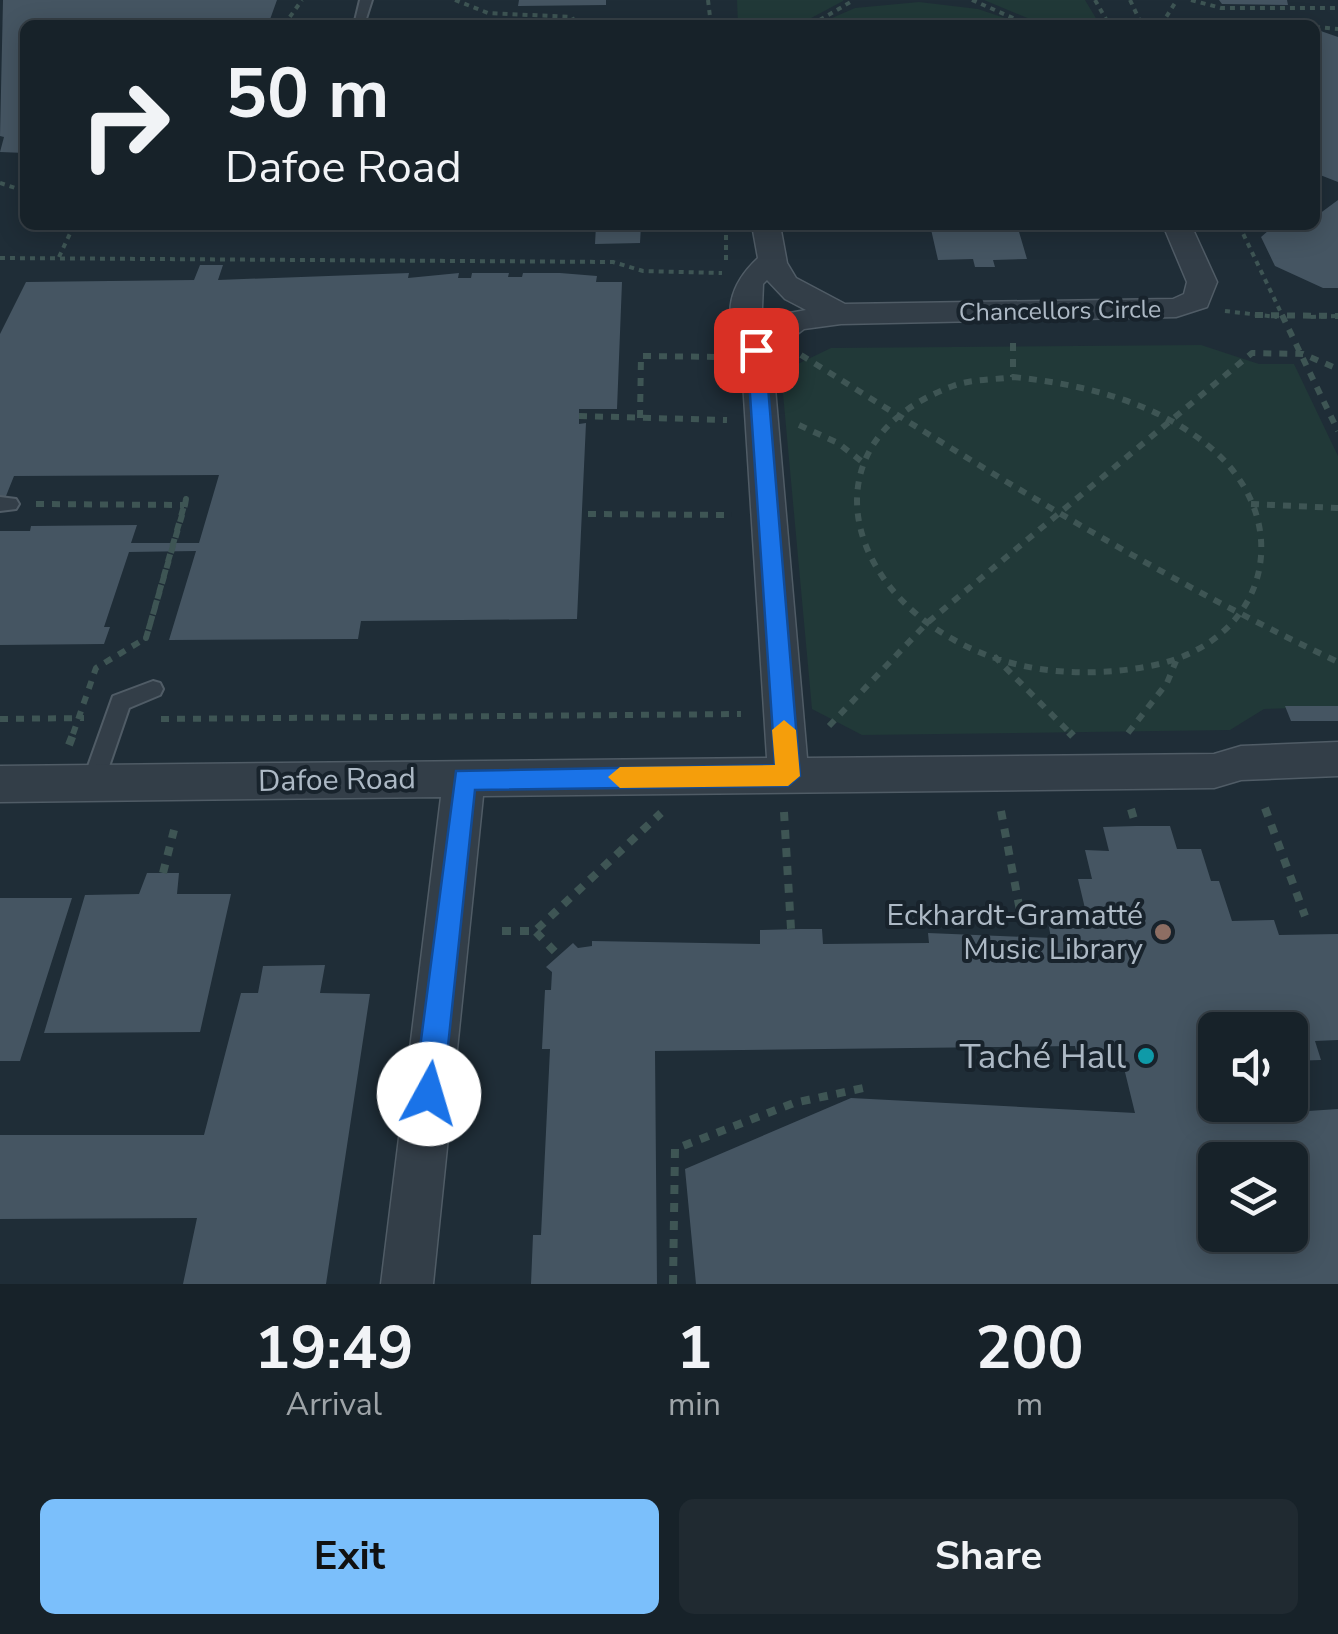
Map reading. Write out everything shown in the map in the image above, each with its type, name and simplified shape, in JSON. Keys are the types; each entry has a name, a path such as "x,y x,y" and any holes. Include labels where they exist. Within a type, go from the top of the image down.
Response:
{"street":[{"path":"767,230 770,262 749,282 745,330 768,515 786,794"},
{"name":"Chancellors Circle","path":"750,347 795,321 841,314 1176,308 1197,300 1202,282 1179,230"},
{"name":"Chancellors Circle","path":"770,262 789,291 841,314"},
{"name":"Dafoe Road","path":"0,784 464,779 786,794 1214,771 1241,763 1338,759"},
{"name":"Dafoe Road","path":"1214,771 1249,782 1338,781"},
{"path":"407,1284 464,779"}],"lane":[{"path":"74,783 114,719 120,702 153,689"}],"path":[{"path":"455,0 488,13 574,20"},
{"path":"820,20 854,0"},
{"path":"972,0 1018,20"},
{"path":"1191,0 1221,8 1336,4"},
{"path":"60,258 72,230"},
{"path":"0,258 96,262 614,262 643,271 726,273 726,230"},
{"path":"1241,230 1338,431"},
{"path":"1284,318 1338,316"},
{"path":"1013,343 1013,377"},
{"path":"640,418 641,356 750,347 892,416 1058,516 1338,662"},
{"path":"829,726 927,623 1252,354 1303,354 1338,369"},
{"path":"1013,377 1098,388 1171,418 1233,474 1251,504 1262,542 1259,580 1242,615 1208,646 1176,660 1104,675 1042,670 993,655 927,623 883,580 856,531 852,483 869,441 892,416 954,386 1013,377"},
{"path":"5,504 185,505 146,638 96,668 78,718 74,783"},
{"path":"1251,504 1338,508"},
{"path":"588,514 768,515"},
{"path":"993,655 1079,742"},
{"path":"1122,741 1167,683 1176,660"},
{"path":"0,718 742,714"},
{"path":"786,794 790,929"},
{"path":"1266,808 1305,916"},
{"path":"1131,809 1136,826"},
{"path":"1000,810 1022,920"},
{"path":"502,931 536,931 662,812"},
{"path":"163,873 174,830"},
{"path":"536,931 559,956"},
{"path":"673,1284 675,1149 794,1103 868,1087"}],"green space":[{"path":"737,0 843,0 807,20 738,20"},
{"path":"984,0 1085,0 1097,20 1032,20"},
{"path":"919,2 978,9 1010,20 827,20 855,8"},
{"path":"1201,345 1259,364 1294,364 1338,456 1338,707 1264,709 1230,730 862,735 812,709 781,372 831,348"}],"building":[{"path":"3,0 277,0 270,20 20,20 20,153 0,152 4,137 0,136"},
{"path":"519,0 606,0 606,5 518,6"},
{"path":"1219,0 1287,0 1288,5 1222,4"},
{"path":"1320,31 1338,37 1338,182 1320,175"},
{"path":"1338,200 1338,288 1323,288 1275,266 1261,237 1269,230 1320,230 1320,213"},
{"path":"596,230 641,230 640,243 595,244"},
{"path":"931,230 1018,230 1027,259 993,260 995,267 975,267 973,259 938,260"},
{"path":"200,265 223,265 218,280 409,273 408,278 459,273 458,278 471,278 472,273 522,277 523,273 560,273 597,276 596,282 622,282 617,409 579,409 579,424 586,423 577,619 361,621 358,639 169,640 196,551 129,552 104,627 110,627 104,644 0,645 0,531 30,531 31,526 137,525 131,543 199,543 219,475 14,476 0,511 0,334 26,282 194,280"},
{"path":"1285,706 1338,706 1338,721 1291,721"},
{"path":"1170,826 1177,849 1201,849 1211,881 1219,881 1232,921 1274,920 1279,935 1338,934 1338,1040 1315,1041 1321,1060 1308,1060 1308,1012 1198,1012 1198,1122 1308,1122 1308,1111 1338,1109 1338,1284 696,1284 685,1169 851,1098 1135,1113 1123,1064 1079,1064 1075,1046 655,1051 657,1284 531,1284 533,1235 541,1235 550,1049 542,1049 545,990 551,990 552,972 546,967 573,943 578,948 592,946 592,941 760,944 760,930 800,929 822,929 823,944 929,943 928,933 1051,938 1048,922 1088,921 1078,879 1092,879 1085,850 1109,851 1103,827"},
{"path":"147,873 179,873 177,894 231,894 200,1032 44,1033 85,895 139,894"},
{"path":"0,898 72,898 20,1061 0,1061"},
{"path":"325,965 320,993 370,994 326,1284 183,1284 197,1218 0,1219 0,1135 204,1135 241,993 258,993 263,966"}],"slow traffic":[{"path":"620,777 788,776 784,730"}],"place":[{"name":"Eckhardt-Gramatté Music Library","path":"1163,932"},
{"name":"Taché Hall","path":"1146,1056"}],"route":[{"path":"429,1094 464,779 788,776 756,350"}]}
